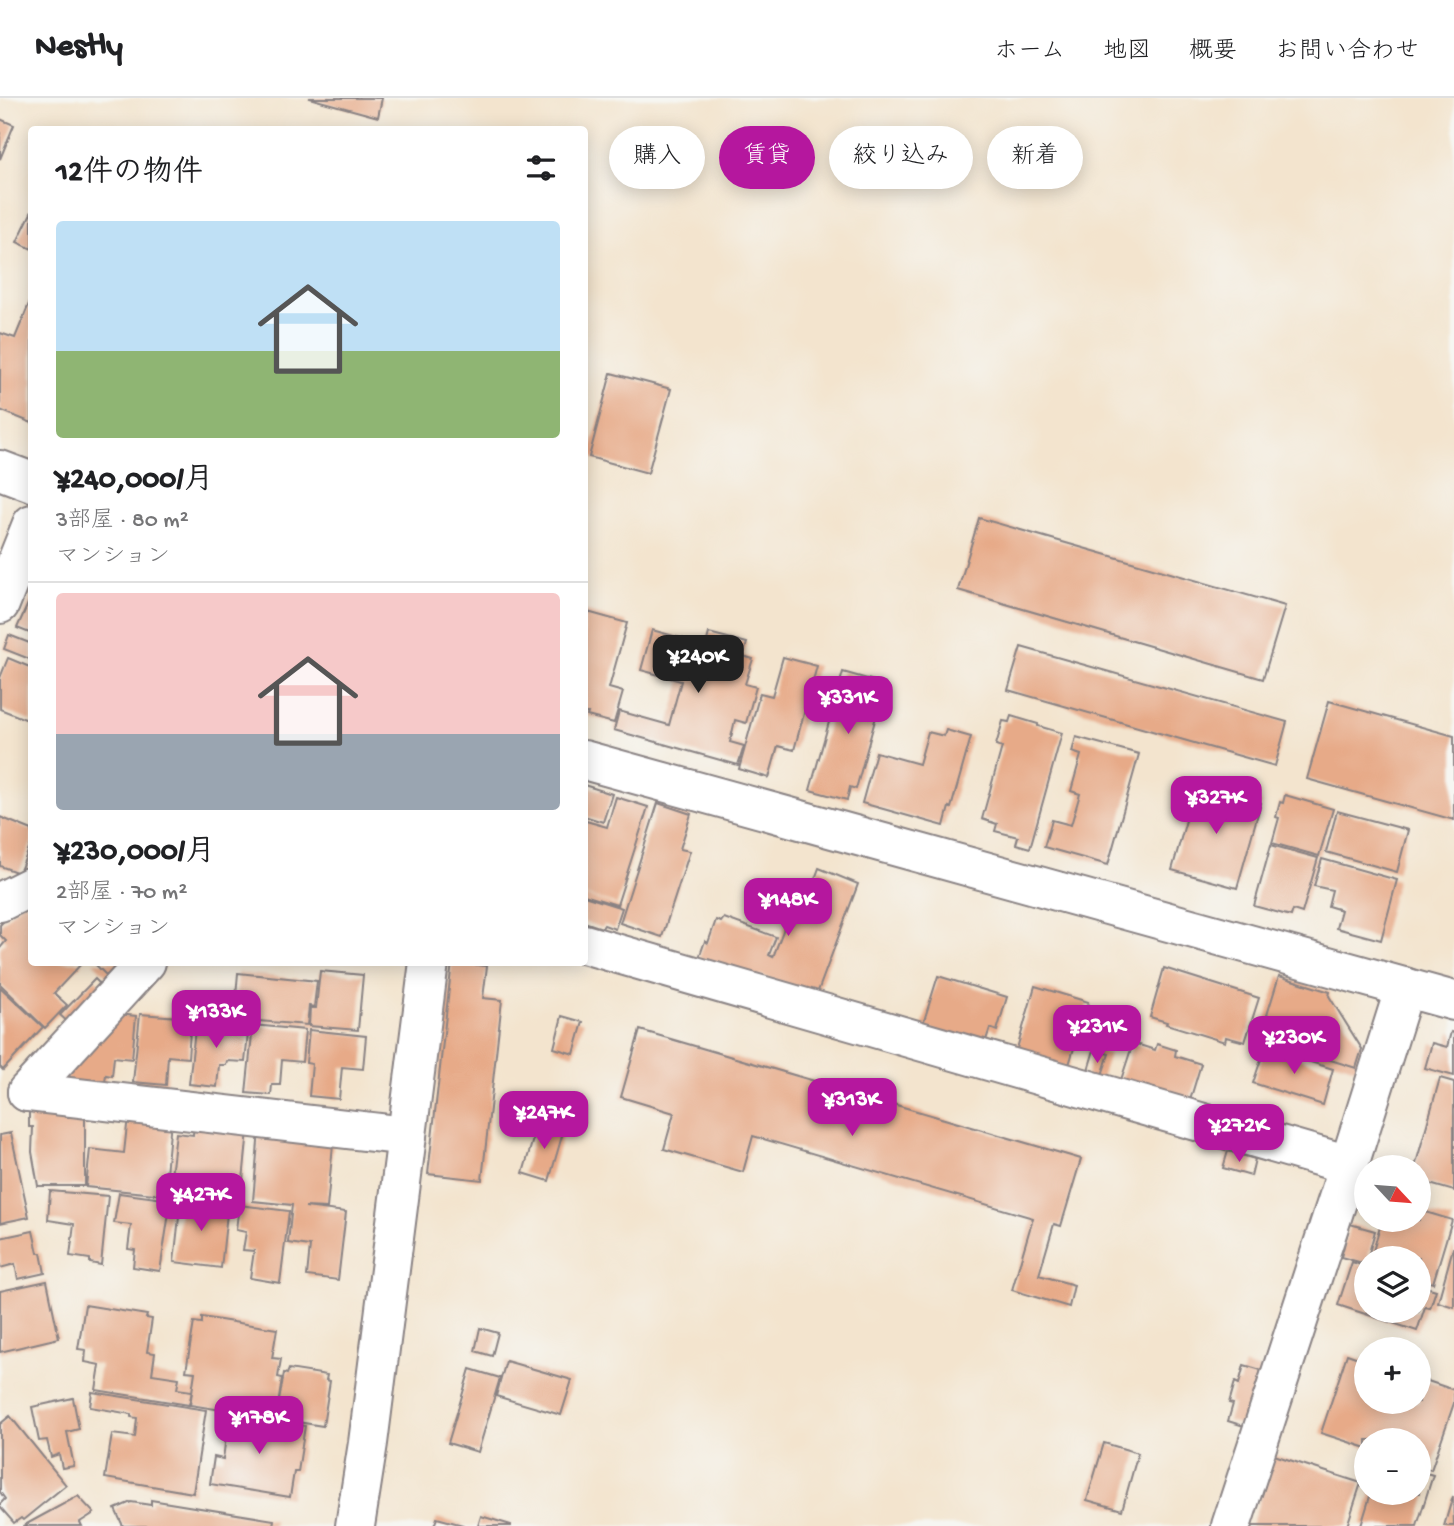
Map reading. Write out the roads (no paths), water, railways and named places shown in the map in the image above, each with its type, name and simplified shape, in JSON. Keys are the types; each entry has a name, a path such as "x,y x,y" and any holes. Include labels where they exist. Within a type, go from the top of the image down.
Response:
{"street":[{"path":"0,470 28,480"},
{"path":"0,604 28,534"},
{"path":"588,761 1454,1000"},
{"path":"0,902 28,888"},
{"path":"588,945 1349,1165"},
{"path":"142,966 27,1092 407,1136"},
{"path":"355,1526 428,966"},
{"path":"1231,1526 1405,987"}]}
